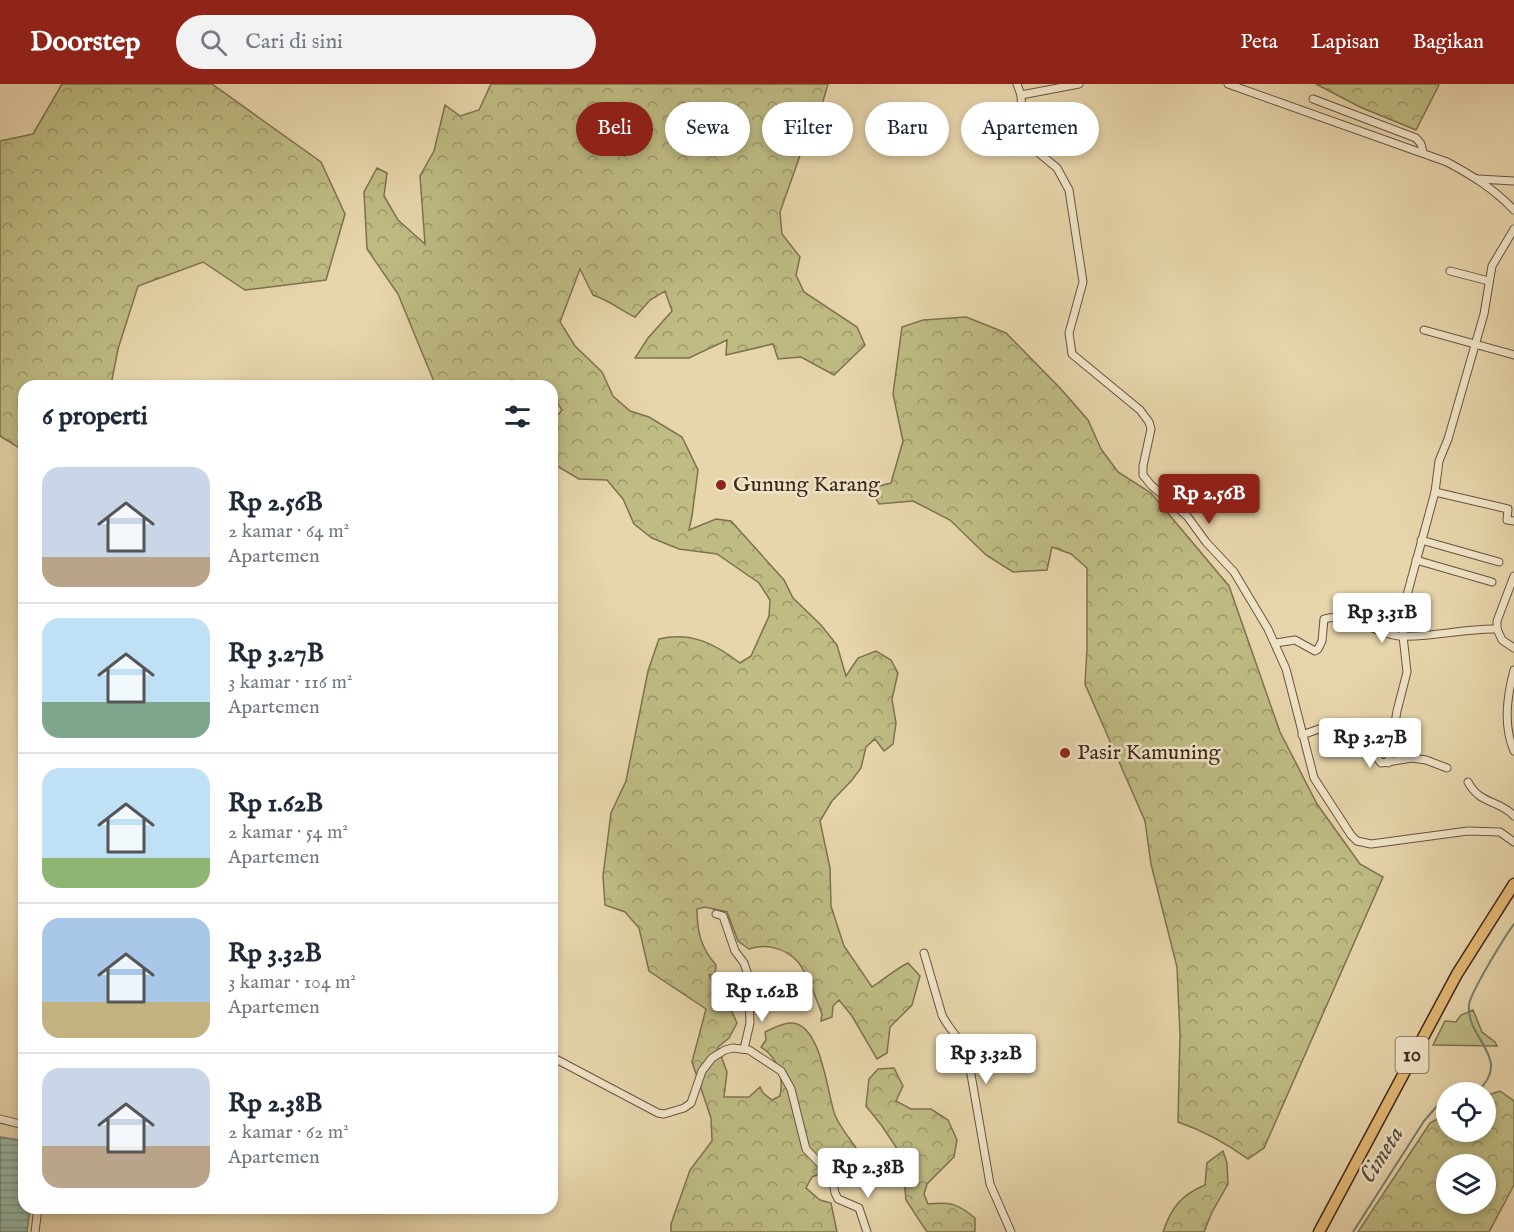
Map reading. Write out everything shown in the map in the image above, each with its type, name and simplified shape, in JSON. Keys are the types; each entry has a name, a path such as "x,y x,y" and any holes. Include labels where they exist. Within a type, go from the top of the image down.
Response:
{"highway":[{"name":"10","path":"1319,1232 1457,974 1514,884"}],"street":[{"path":"1017,84 1021,95 1023,140 1057,168 1067,184 1071,199 1083,282 1069,333 1072,354 1146,416 1151,426 1151,433 1143,475 1150,486 1187,516 1206,542 1234,572 1276,643 1286,669 1314,778 1351,835 1357,841 1371,844 1468,831 1500,832 1513,838"},
{"path":"1021,95 1079,84"},
{"path":"1228,84 1248,87 1447,162 1478,179 1514,210"},
{"path":"1313,99 1416,138 1423,152"},
{"path":"1478,179 1514,181"},
{"path":"1388,763 1397,711 1407,672 1403,636 1407,595 1435,492 1439,461 1449,439 1487,301 1494,260 1514,229"},
{"path":"1450,270 1489,281"},
{"path":"1424,330 1514,355"},
{"path":"1435,492 1508,509 1507,520 1514,521"},
{"path":"1421,540 1499,562"},
{"path":"1416,560 1492,582"},
{"path":"1514,576 1497,621 1497,629 1502,640 1514,648"},
{"path":"1276,643 1295,640 1315,651 1322,641 1324,620 1331,617 1348,618 1388,633 1403,636 1472,629 1497,629"},
{"path":"1514,670 1506,718 1514,751"},
{"path":"1302,735 1333,724 1375,755 1381,763 1421,759 1447,768"},
{"path":"1468,782 1477,796 1508,810 1514,816"},
{"path":"716,914 723,916 735,951 744,963 748,975 750,1023 744,1048"},
{"path":"924,953 945,1023 965,1047 990,1184 1011,1232"},
{"path":"558,1060 658,1113 664,1114 684,1108 691,1103 702,1071 712,1058 733,1048 744,1048 754,1053 781,1071 790,1089 806,1149 825,1169 833,1182 838,1199 859,1208 867,1232"},
{"path":"0,1119 18,1124"},
{"path":"36,1232 38,1214"}],"green space":[{"path":"62,84 212,84 321,162 345,214 326,280 245,290 203,262 138,286 118,349 112,380 18,380 18,447 0,436 0,141 33,134"},
{"path":"491,84 828,84 823,102 762,102 762,156 800,156 780,212 782,234 800,257 796,275 804,292 857,327 865,345 834,375 801,357 778,359 773,344 726,355 727,340 689,358 635,358 648,338 672,311 665,291 650,300 635,317 593,295 580,269 560,322 575,346 602,372 613,396 630,411 649,417 682,437 698,470 689,530 716,519 731,521 784,580 793,598 821,625 837,645 846,676 858,658 876,651 891,660 898,673 892,699 896,723 893,744 884,751 875,739 866,747 861,768 832,801 820,821 830,868 831,906 844,946 872,987 908,963 920,976 912,1005 890,1027 887,1053 877,1059 852,1016 839,1000 833,1006 832,1017 821,1021 822,1014 804,971 787,953 768,947 749,949 738,941 727,912 705,907 697,909 701,939 716,965 715,974 709,975 737,1023 729,1038 718,1047 727,1072 724,1097 749,1097 760,1087 763,1093 772,1100 780,1096 781,1082 776,1062 761,1047 766,1040 765,1032 782,1024 792,1023 802,1027 817,1047 835,1115 862,1158 846,1183 838,1185 830,1169 812,1177 806,1188 820,1200 831,1203 837,1232 671,1232 671,1224 690,1170 712,1141 711,1118 692,1062 706,1009 649,971 639,928 625,912 605,905 603,876 611,813 626,781 648,671 659,639 692,638 712,645 740,663 751,656 769,616 770,600 759,583 717,554 679,549 652,538 634,524 623,499 607,480 579,479 558,467 558,415 562,410 558,404 558,380 433,380 398,294 367,249 364,192 377,168 387,173 384,196 398,220 425,244 420,176 434,151 445,105 460,116 479,110"},
{"path":"1316,84 1439,85 1416,130 1360,107"},
{"path":"966,317 1006,333 1060,388 1088,420 1101,449 1118,472 1151,493 1229,586 1280,732 1317,804 1360,864 1383,877 1264,1148 1248,1159 1197,1129 1178,1122 1180,1035 1177,967 1151,864 1145,821 1085,684 1087,568 1071,554 1052,547 1047,570 1013,572 986,555 950,520 913,501 879,504 870,488 891,483 903,441 893,394 902,327 923,320"},
{"path":"1473,1010 1482,1032 1497,1046 1433,1045 1445,1021 1456,1022 1461,1015"},
{"path":"894,1068 903,1086 896,1101 911,1109 931,1109 948,1120 957,1140 954,1157 927,1184 924,1194 928,1204 942,1203 958,1206 975,1218 975,1232 927,1232 906,1200 902,1156 866,1106 869,1079 878,1069"},
{"path":"1500,1091 1514,1101 1514,1185 1489,1232 1358,1232 1430,1123 1436,1120 1436,1142 1496,1142 1496,1092"},
{"path":"1223,1151 1227,1163 1228,1184 1204,1232 1163,1232 1178,1203 1189,1193 1205,1185 1207,1163"}],"shaded area":[{"path":"0,1137 18,1140 18,1214 29,1214 27,1232 0,1232"}],"waterway":[{"name":"Cimeta","path":"1485,1082 1491,1069 1490,1059 1474,1029 1469,1005 1481,977 1514,924"},
{"name":"Cimeta","path":"1353,1232 1424,1121 1436,1107"}],"place":[{"name":"Gunung Karang","path":"721,485"},
{"name":"Pasir Kamuning","path":"1065,753"}]}
